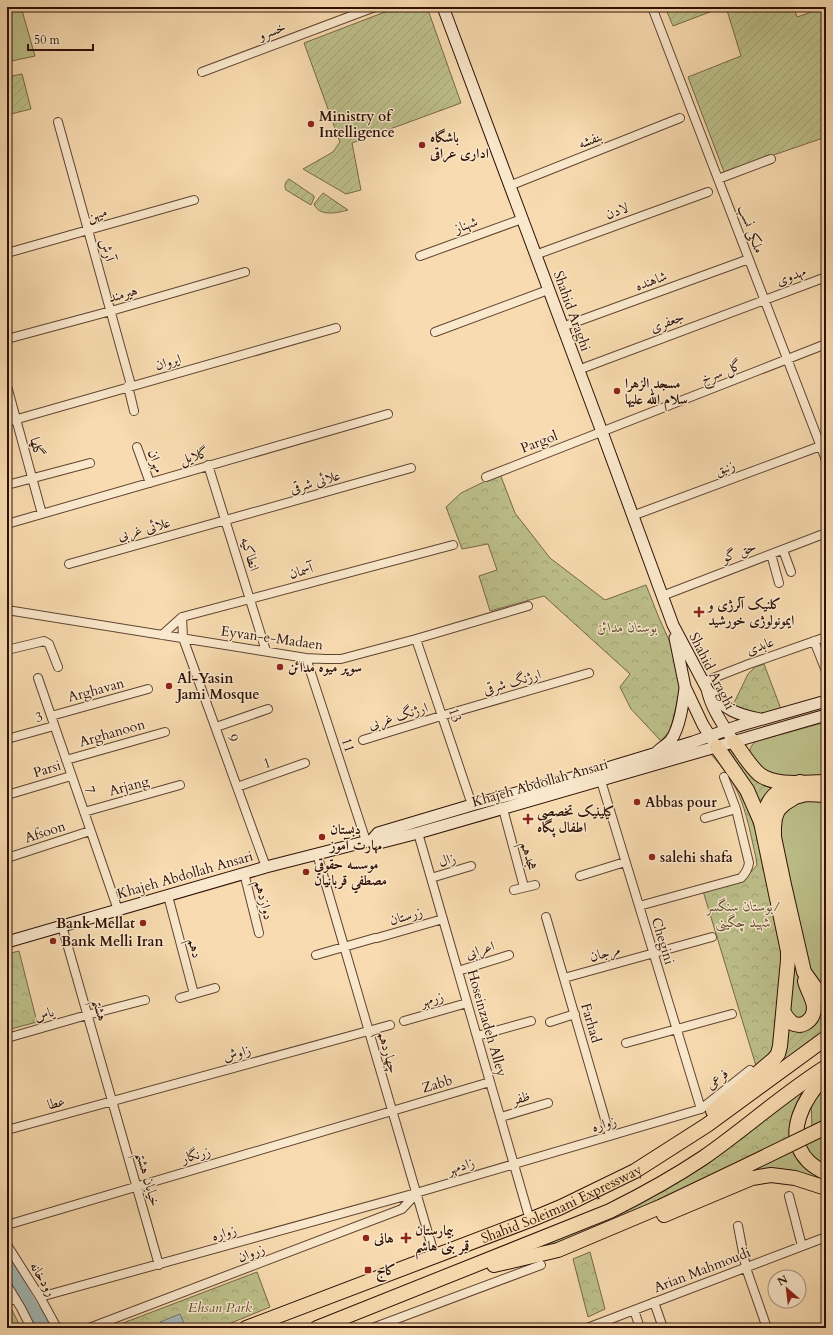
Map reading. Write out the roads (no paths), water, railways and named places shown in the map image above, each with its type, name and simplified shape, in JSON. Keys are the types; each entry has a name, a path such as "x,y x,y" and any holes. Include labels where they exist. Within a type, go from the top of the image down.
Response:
{"highway":[{"path":"674,1147 778,1054 784,1013 788,951 761,822 748,790 713,742"},
{"path":"734,742 753,768 767,779 777,782 826,782"},
{"path":"761,822 765,808 779,790 800,782"},
{"path":"784,1013 791,1022 802,1025 808,1022 813,1015 814,1006 806,988 804,972 774,837 775,818 778,810 795,797 806,794 826,795"},
{"path":"804,972 815,988 826,1000"},
{"name":"Shahid Soleimani Expressway","path":"246,1328 530,1220 561,1207 635,1171 707,1125 826,1038"},
{"name":"Shahid Soleimani Expressway","path":"317,1328 610,1211 650,1191 703,1157 794,1088 826,1067"},
{"path":"826,1075 814,1088 799,1116 797,1138 799,1147 808,1161 826,1173"},
{"path":"443,1278 558,1250 660,1207 826,1127"},
{"path":"581,1240 662,1216 752,1178 771,1175 795,1178 826,1188"}],"main road":[{"name":"Shahid Araghi","path":"443,7 662,596 672,625 685,687 703,726 713,742"},
{"name":"Shahid Araghi","path":"672,625 705,685 709,700 734,742"},
{"path":"705,685 719,702 733,712 762,720"},
{"path":"655,753 670,740 675,730 683,706 685,687"},
{"path":"713,742 726,730 826,702"},
{"path":"713,742 734,742 826,715"},
{"name":"Khajeh Abdollah Ansari","path":"369,840 380,843 503,809 601,781 713,742"},
{"name":"Khajeh Abdollah Ansari","path":"7,942 266,867 369,840 378,833 472,805 594,772 655,753 713,742"}],"street":[{"name":"خسرو","path":"202,72 375,7"},
{"name":"ملکی نسب","path":"652,7 764,299 823,445 826,460"},
{"name":"بنفشه","path":"509,186 680,118"},
{"name":"آرش","path":"58,122 111,311 134,411"},
{"path":"718,179 771,159"},
{"name":"لادن","path":"535,255 708,192"},
{"name":"میهن","path":"7,253 194,200"},
{"name":"شهناز","path":"420,256 522,219"},
{"name":"شاهنده","path":"562,327 749,260"},
{"name":"هیرمند","path":"7,339 111,311 245,272"},
{"name":"مهدوی","path":"764,299 826,276"},
{"path":"435,332 548,290"},
{"name":"جعفری","path":"578,370 764,299"},
{"name":"ایروان","path":"7,422 336,328"},
{"name":"گل سرخ","path":"602,432 826,344"},
{"name":"گلها","path":"7,386 42,514"},
{"name":"گلایل","path":"7,524 388,414"},
{"name":"Pargol","path":"486,477 602,432"},
{"name":"زنبق","path":"632,516 823,445"},
{"name":"مهران","path":"137,447 150,483"},
{"path":"7,485 90,463"},
{"name":"انطاکیه","path":"208,465 266,651"},
{"name":"علائی شرقی","path":"226,520 411,468"},
{"name":"علائی غربی","path":"69,564 226,520"},
{"name":"حق گو","path":"662,596 826,533"},
{"name":"آسمان","path":"162,635 182,616 453,545"},
{"path":"783,550 791,572"},
{"path":"771,554 779,583"},
{"name":"Eyvan-e-Madaen","path":"7,610 306,658 341,659 416,639 528,606"},
{"name":"9","path":"182,616 183,638 266,867"},
{"name":"عابدی","path":"705,685 749,664 826,637"},
{"name":"13","path":"416,639 470,799"},
{"path":"7,650 44,641 48,642 58,667"},
{"path":"814,641 826,671"},
{"name":"11","path":"306,658 369,840"},
{"name":"ارژنگ شرقی","path":"441,716 589,673"},
{"name":"7","path":"38,678 118,910"},
{"name":"Arghavan","path":"51,716 148,689"},
{"path":"216,727 268,710"},
{"name":"ارژنگ غربی","path":"363,740 441,716"},
{"name":"3","path":"7,739 54,726"},
{"name":"Arghanoon","path":"66,760 165,732"},
{"name":"1","path":"237,787 305,763"},
{"name":"Parsi","path":"7,795 71,776"},
{"path":"639,906 741,878 748,869 749,863 736,809 724,777"},
{"name":"Chegini","path":"601,781 701,1109"},
{"name":"Arjang","path":"84,812 180,785"},
{"name":"هجدهم","path":"503,809 524,888"},
{"path":"705,818 736,809"},
{"name":"Afsoon","path":"7,858 90,831"},
{"name":"Hoseinzadeh Alley","path":"418,833 530,1220"},
{"name":"چهاردهم","path":"317,854 435,1257"},
{"path":"580,876 625,862"},
{"name":"زال","path":"431,878 471,866"},
{"name":"دوازدهم","path":"244,874 259,934"},
{"name":"هجدهم","path":"514,890 535,884"},
{"name":"دهم","path":"168,896 194,994"},
{"name":"Farhad","path":"546,917 610,1136"},
{"name":"زرستان","path":"316,955 443,920"},
{"name":"هشتم","path":"62,926 112,1101"},
{"name":"مرجان","path":"564,978 712,937"},
{"name":"اعرابی","path":"458,971 509,955"},
{"path":"180,998 215,988"},
{"path":"87,1015 145,1000"},
{"name":"زرمهر","path":"404,1021 467,1003"},
{"path":"550,1022 575,1014"},
{"path":"626,1043 732,1014"},
{"name":"یاس","path":"7,1038 87,1015"},
{"path":"477,1036 531,1021"},
{"name":"زاوش","path":"112,1101 390,1025"},
{"name":"فرعی","path":"701,1109 750,1070"},
{"name":"Zabb","path":"392,1111 490,1082"},
{"name":"عطا","path":"7,1130 112,1101"},
{"name":"خیابان هشتم","path":"112,1101 159,1265"},
{"name":"ظفر","path":"501,1117 548,1103"},
{"name":"زواره","path":"514,1164 701,1109"},
{"name":"زرنگار","path":"7,1225 392,1111"},
{"name":"زادمهر","path":"416,1193 514,1164"},
{"name":"زواره","path":"40,1297 416,1193"},
{"name":"زروان","path":"89,1328 402,1209 416,1193"},
{"path":"789,1196 802,1246"},
{"path":"738,1226 746,1268 767,1328"},
{"name":"Arian Mahmoudi","path":"587,1328 826,1237"},
{"name":"رودخانه","path":"7,1245 40,1297 57,1328"},
{"path":"375,1328 541,1265"},
{"path":"7,1285 11,1300 31,1328"},
{"path":"654,1302 663,1328"},
{"path":"634,1310 640,1328"}],"water":[{"path":"180,1314 186,1328 163,1328 160,1322"}],"waterway":[{"path":"7,1267 31,1309 47,1328"}],"place":[{"name":"Ministry of Intelligence","path":"311,124"},
{"name":"باشگاه اداری عراقی","path":"422,145"},
{"name":"مسجد الزهرا سلام الله علیها","path":"617,391"},
{"name":"کلنیک آلرژی و ایمونولوژی خورشید","path":"699,612"},
{"name":"سوپر میوه مدائن","path":"280,667"},
{"name":"Al-Yasin Jami Mosque","path":"169,686"},
{"name":"Abbas pour","path":"637,802"},
{"name":"کیلینیک تخصصی اطفال پگاه","path":"528,819"},
{"name":"دبستان مهارت آموز","path":"322,837"},
{"name":"salehi shafa","path":"652,857"},
{"name":"موسسه حقوقي مصطفي قربانيان","path":"306,872"},
{"name":"Bank Mellat","path":"143,923"},
{"name":"Bank Melli Iran","path":"53,941"},
{"name":"هانی","path":"366,1238"},
{"name":"بیمارستان قمر بنی هاشم","path":"406,1238"},
{"name":"کاج","path":"368,1270"}],"park label":[{"name":"بوستان مدائن","path":"627,627"},
{"name":"بوستان سنگسر/ شهید چگینی","path":"743,914"},
{"name":"Ehsan Park","path":"220,1307"}]}
